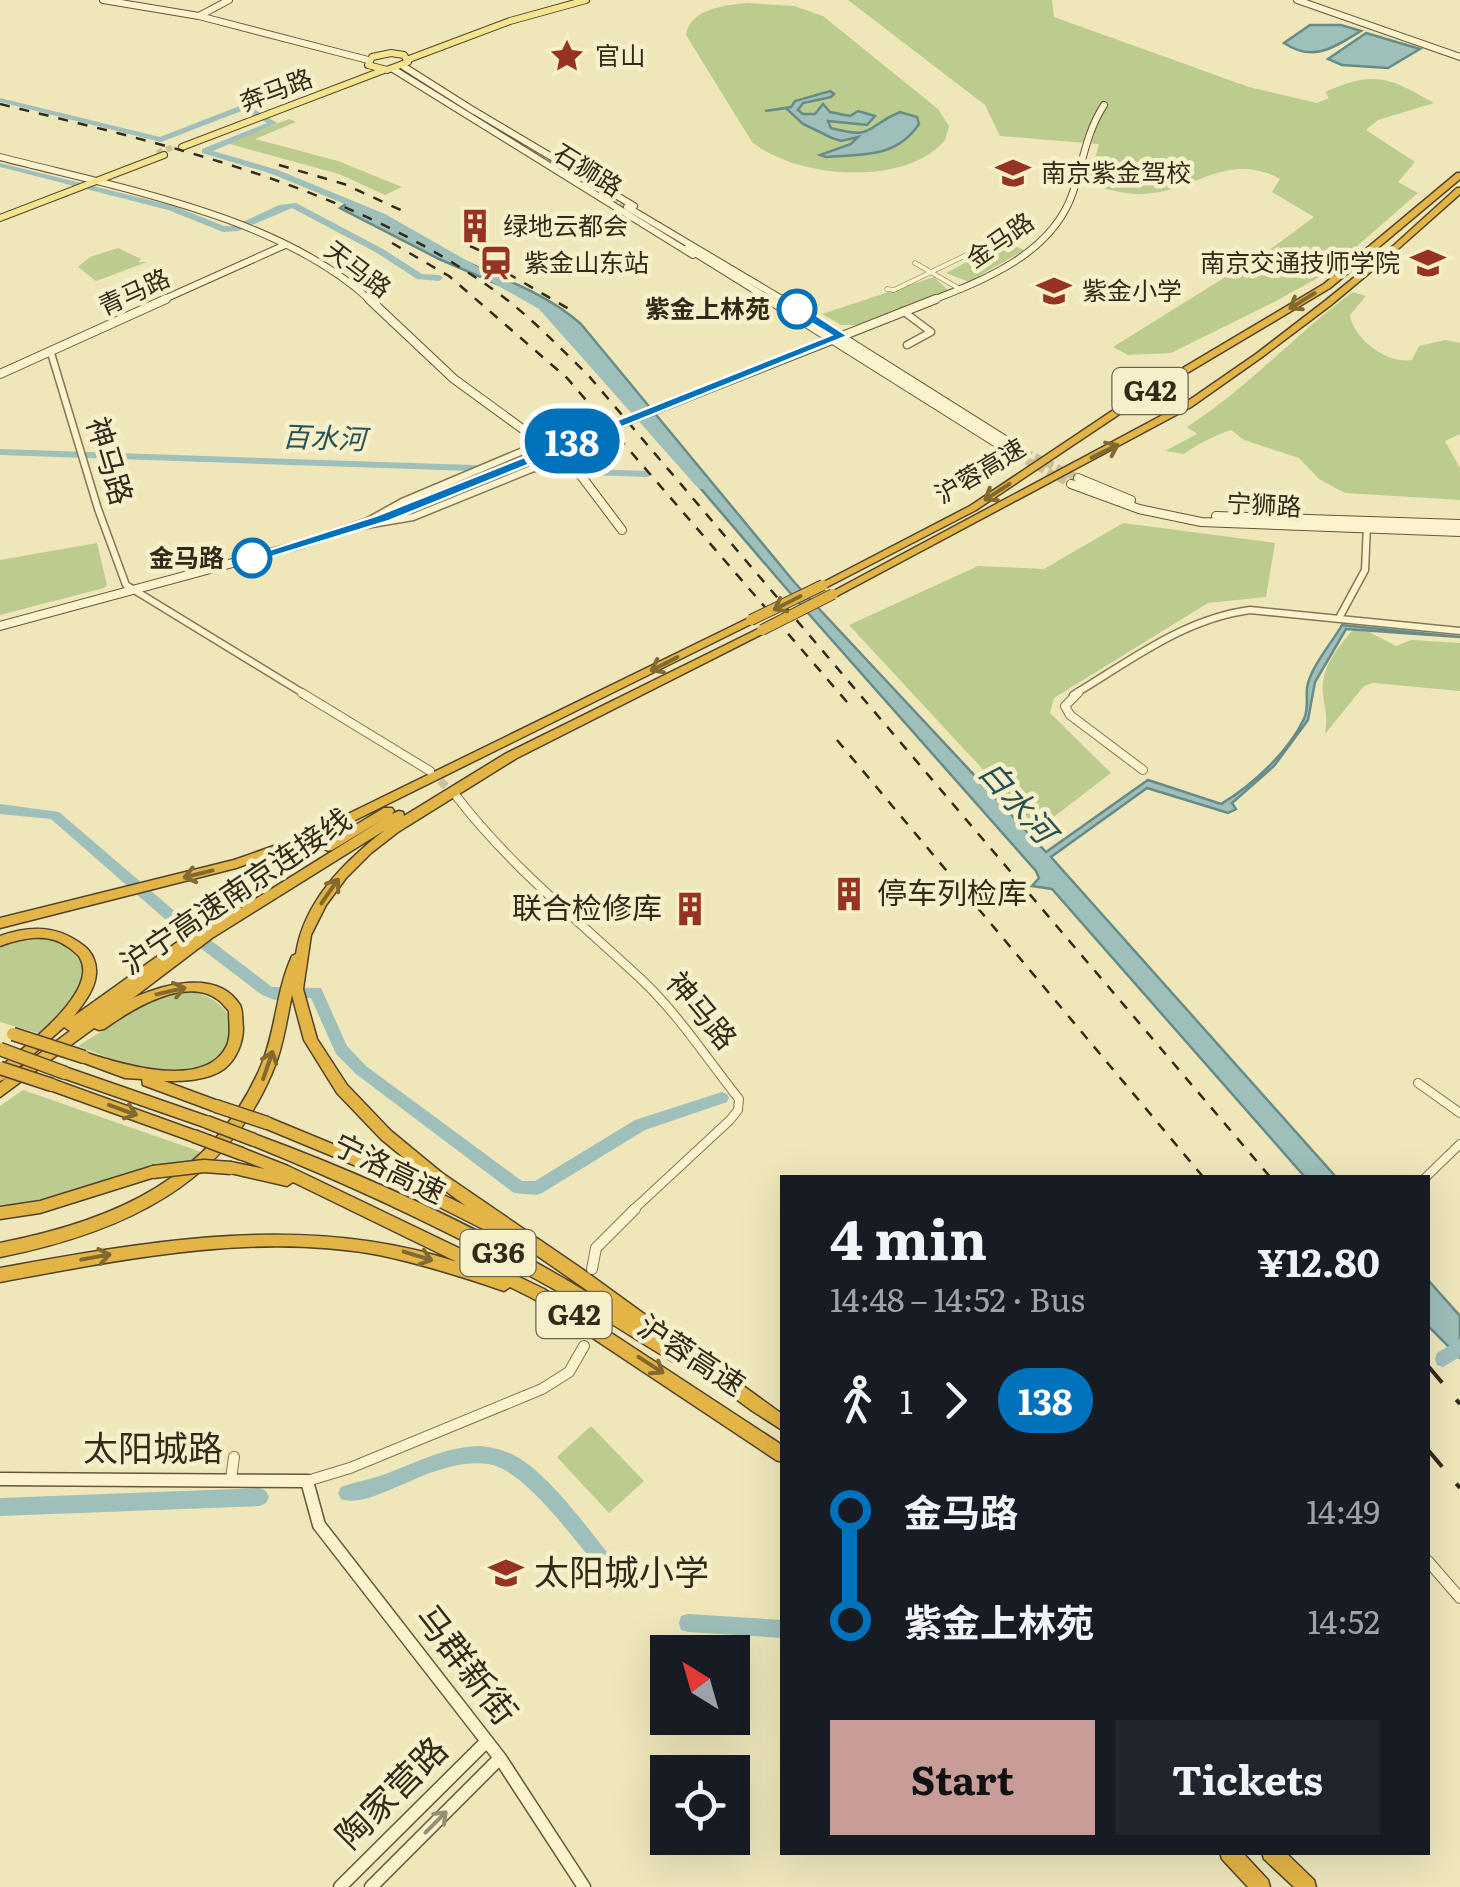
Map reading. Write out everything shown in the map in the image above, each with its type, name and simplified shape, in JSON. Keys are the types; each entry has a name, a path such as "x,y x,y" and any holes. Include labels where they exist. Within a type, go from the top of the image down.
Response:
{"highway":[{"name":"沪蓉高速","path":"490,752 974,508 1128,405 1327,286 1460,175"},
{"name":"沪蓉高速","path":"513,755 833,594 1188,405 1235,373 1460,190"},
{"name":"G42","path":"0,923 236,864 309,838 490,752"},
{"name":"沪宁高速南京连接线","path":"0,1094 204,932 347,835 490,752"},
{"name":"G42","path":"513,755 402,821 377,840 331,889 303,939 292,999 320,1060 375,1126 437,1176 586,1272 731,1388"},
{"name":"沪宁高速南京连接线","path":"204,932 356,840 513,755"},
{"path":"0,915 76,902"},
{"path":"0,941 21,933 58,935 76,944 89,964 89,980 77,1004 0,1071"},
{"name":"沪宁高速南京连接线","path":"0,1082 191,942"},
{"path":"0,1094 110,1018 160,992 200,988 224,996 235,1009 236,1043 223,1061 209,1070 175,1078 120,1070"},
{"path":"0,1250 54,1241 106,1224 142,1207 208,1158 261,1084 292,999"},
{"path":"4,1032 267,1124 419,1188 586,1272"},
{"name":"宁洛高速","path":"0,1048 324,1167 568,1289 731,1388"},
{"name":"宁洛高速","path":"0,1071 52,1084 194,1136 351,1202"},
{"name":"G42","path":"0,1214 40,1207 154,1172 204,1166 266,1173 351,1202"},
{"name":"沪蓉高速","path":"351,1202 561,1307 780,1453"},
{"path":"0,1275 174,1246 236,1240 321,1239 402,1251 476,1273 561,1307"},
{"name":"沪蓉高速","path":"731,1388 780,1421"},
{"path":"1232,1855 1261,1887"},
{"path":"1273,1855 1304,1887"}],"main road":[{"path":"103,0 198,14 229,0"},
{"path":"128,0 198,14 371,61 389,70"},
{"path":"198,14 220,0"},
{"path":"405,60 504,18 570,0"},
{"path":"371,61 384,53 405,60 510,21 586,0"},
{"path":"1296,0 1460,57"},
{"name":"奔马路","path":"179,147 389,70 405,60"},
{"name":"石狮路","path":"405,60 608,206 837,338"},
{"name":"奔马路","path":"262,114 371,61"},
{"name":"石狮路","path":"389,70 532,154"},
{"name":"金马路","path":"360,526 960,289 1012,262 1060,219 1072,192 1085,134 1104,105"},
{"name":"石狮路","path":"472,109 549,154 698,257"},
{"path":"0,216 160,154"},
{"path":"532,154 549,154"},
{"name":"天马路","path":"0,157 83,183 182,202 248,227 355,286 440,368 578,473 622,530"},
{"path":"608,206 625,206"},
{"name":"石狮路","path":"625,206 708,253 837,338"},
{"name":"青马路","path":"0,374 285,245"},
{"path":"837,338 1020,453"},
{"name":"宁狮路","path":"1074,481 1139,509 1201,522 1460,524"},
{"name":"宁狮路","path":"1367,525 1460,532"},
{"path":"0,626 360,526"},
{"name":"太阳城路","path":"0,1479 307,1481"},
{"name":"马群新街","path":"307,1481 318,1525 487,1740 584,1887"},
{"name":"陶家营路","path":"340,1887 487,1740"},
{"name":"陶家营路","path":"371,1887 500,1758"}],"street":[{"path":"887,289 894,290 934,274 989,244"},
{"path":"915,263 960,289"},
{"path":"903,311 931,332 907,346"},
{"name":"神马路","path":"51,352 116,563 132,590"},
{"path":"360,526 390,507 542,444"},
{"path":"360,526 413,517 560,457"},
{"path":"1339,618 1365,570 1367,525"},
{"path":"132,590 430,771"},
{"path":"1143,770 1070,715 1065,706 1072,696 1194,624 1226,611 1460,631"},
{"name":"神马路","path":"456,797 487,836 550,899 645,983 739,1099 738,1110 730,1120 607,1235 586,1272"},
{"path":"1418,1083 1460,1113"},
{"path":"1427,1175 1460,1144"},
{"path":"307,1481 350,1468 542,1389 566,1376 580,1360 584,1346"},
{"path":"231,1479 234,1457"},
{"path":"1430,1563 1460,1598"}],"green space":[{"path":"848,0 1052,0 1054,17 1249,87 1317,103 1329,98 1325,92 1356,81 1393,82 1434,103 1378,120 1366,130 1415,162 1398,182 1418,193 1325,274 1171,353 1128,355 1113,347 1272,248 1314,217 1272,192 1280,179 1261,171 1226,171 1177,188 1142,194 1088,185 1099,144 1000,136 985,105"},
{"path":"748,3 794,6 823,16 938,109 949,126 945,140 927,155 904,166 850,172 795,164 752,142 686,35 694,19 702,14"},
{"path":"289,119 296,122 255,139 338,161 402,187 385,195 339,174 226,143"},
{"path":"1004,242 1024,250 969,282 946,273"},
{"path":"118,248 141,259 138,262 147,262 96,281 78,267 90,257"},
{"path":"934,277 948,290 857,325 841,325 822,314"},
{"path":"1353,292 1366,296 1350,315 1353,324 1365,341 1382,354 1412,360 1419,346 1445,340 1460,343 1460,434 1445,441 1460,468 1460,500 1345,493 1319,479 1299,458 1244,440 1231,430 1184,454 1165,451 1197,434 1187,427"},
{"path":"1123,523 1275,543 1266,597 1208,603 1054,698 1050,713 1111,773 1038,829 849,625 978,566 1044,569"},
{"path":"97,543 107,585 104,588 0,615 0,560"},
{"path":"1353,630 1369,632 1396,646 1411,640 1460,643 1460,691 1373,683 1364,686 1325,734 1324,676"},
{"path":"38,936 63,944 78,954 84,965 84,978 77,991 41,1034 0,1022 0,944"},
{"path":"185,991 206,996 229,1017 229,1043 208,1066 190,1072 162,1073 78,1046 158,996"},
{"path":"23,1090 204,1153 200,1159 0,1208 0,1106"},
{"path":"591,1426 644,1481 609,1513 557,1457"}],"water":[{"path":"1310,25 1341,25 1361,31 1333,47 1314,52 1284,43"},
{"path":"1366,33 1420,49 1388,68 1342,65 1328,59"},
{"path":"830,91 834,94 831,97 803,103 798,110 815,114 823,104 830,112 850,116 858,111 875,116 867,125 828,121 831,128 856,133 900,112 917,117 919,124 889,149 826,157 820,155 851,144 858,137 841,141 832,138 803,124 786,108 765,111 791,107 795,101"},
{"name":"白水河","path":"347,203 376,215 538,295 581,324 795,583 1046,852 1148,780 1221,804 1245,787 1268,767 1297,731 1306,715 1312,672 1342,625 1460,637 1346,629 1315,682 1308,720 1274,766 1232,803 1236,809 1228,813 1147,788 1051,857 1334,1175 1303,1175 1052,889 1032,886 1039,878 1036,871 552,315 513,291 439,259 340,208"},
{"path":"1430,1282 1460,1316 1460,1358 1430,1328"}],"waterway":[{"path":"0,100 161,140 245,107 273,123 205,151 275,172 382,216 542,307 702,486"},
{"path":"0,165 171,208 223,229 235,229 293,205 420,277 439,278"},
{"name":"百水河","path":"0,452 647,474"},
{"path":"0,809 54,815 187,930 267,991 316,992 341,1050 361,1070 519,1188 537,1188 640,1125 722,1098"},
{"path":"1443,1359 1460,1347"},
{"path":"347,1493 451,1458 498,1457 512,1463 537,1485 618,1579"},
{"path":"0,1507 260,1497"},
{"path":"688,1623 780,1629"}],"tunnel":[{"path":"157,153 176,146"},
{"path":"533,150 627,207"},
{"path":"1024,452 1078,478"},
{"path":"1016,455 1071,484"},
{"path":"432,772 453,794"}],"railway":[{"path":"0,104 192,154 317,196 435,252 517,308 588,375 1268,1175"},
{"path":"279,165 344,184 405,212"},
{"path":"392,243 449,276 567,378 847,702"},
{"path":"470,246 485,253"},
{"path":"507,273 569,309"},
{"path":"837,740 1201,1175"},
{"path":"1430,1368 1460,1404"},
{"path":"1430,1452 1460,1488"}],"bus line":[{"name":"138","path":"252,558 383,518 841,336 797,309"}],"place":[{"name":"官山","path":"567,56"},
{"name":"南京紫金驾校","path":"1013,173"},
{"name":"绿地云都会","path":"475,226"},
{"name":"紫金山东站","path":"496,263"},
{"name":"南京交通技师学院","path":"1428,263"},
{"name":"紫金小学","path":"1054,291"},
{"name":"紫金上林苑","path":"797,309"},
{"name":"金马路","path":"252,558"},
{"name":"停车列检库","path":"849,894"},
{"name":"联合检修库","path":"690,909"},
{"name":"太阳城小学","path":"506,1573"}]}
